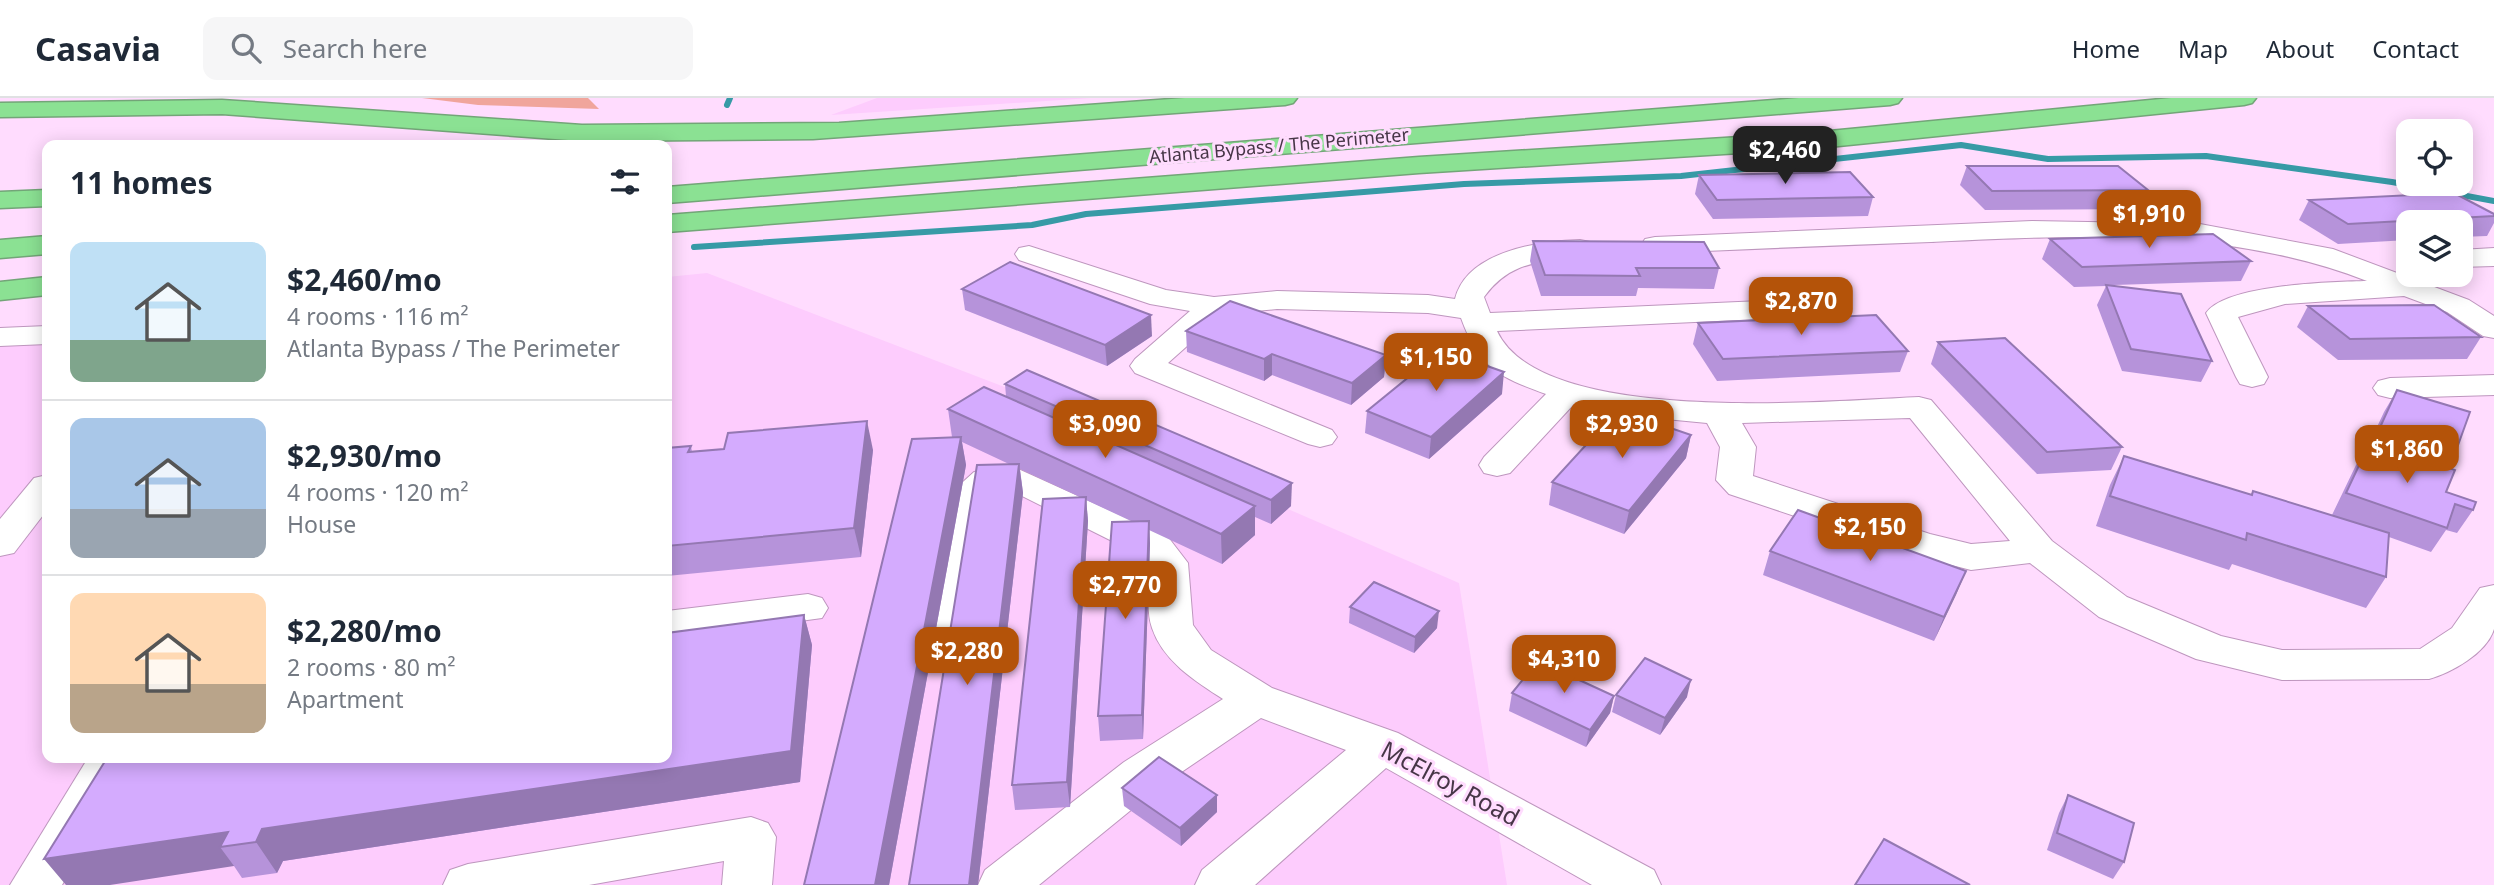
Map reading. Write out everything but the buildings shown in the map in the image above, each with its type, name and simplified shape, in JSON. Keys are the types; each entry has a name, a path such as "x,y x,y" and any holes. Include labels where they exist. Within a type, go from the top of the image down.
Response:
{"highway":[{"path":"672,142 1284,98"},
{"name":"Atlanta Bypass / The Perimeter","path":"672,195 1891,98"},
{"path":"1052,193 1294,168 2069,98"},
{"path":"672,224 1419,165 1819,140 2244,98"},
{"path":"0,110 222,107 582,133 838,130"},
{"path":"0,123 121,121 494,140"},
{"path":"672,171 1113,136 706,156"},
{"path":"587,140 732,138"},
{"path":"12,174 42,174"},
{"path":"0,200 42,198"},
{"path":"0,223 42,219"},
{"path":"0,248 42,244"},
{"path":"0,278 42,274"},
{"path":"0,291 42,287"}],"street":[{"path":"2396,273 2362,269 2298,250 2200,232 2032,229 1549,249 1496,267 1479,280 1469,297 1484,338 1505,365 1566,393 1628,408 1770,412 1919,407 2038,551 2113,607 2211,649 2282,665 2429,664 2467,638 2494,598"},
{"path":"1029,254 1161,298 1214,306 1277,300 1428,304 1477,317 1761,310"},
{"path":"2473,258 2494,257"},
{"path":"2252,377 2221,313 2239,304 2272,295 2396,276"},
{"path":"2429,287 2494,329"},
{"path":"1214,306 1146,366 1320,437"},
{"path":"0,337 42,335"},
{"path":"2390,387 2494,385"},
{"path":"1497,465 1566,393"},
{"path":"1718,411 1738,447 1734,480 1742,486 1919,544 1971,557 2038,551"},
{"name":"McElroy Road","path":"940,695 971,491 987,480 1014,478 1154,546 1168,563 1172,627 1196,660 1256,699 1382,746 1636,885"},
{"path":"0,544 42,492"},
{"path":"672,624 808,608"},
{"path":"1003,885 1141,775 1256,699"},
{"path":"1220,885 1382,746"},
{"path":"35,885 109,763"},
{"path":"468,885 751,837 747,885"}],"shaded area":[{"path":"422,98 588,98 599,109 478,105"},
{"path":"877,98 1091,98 831,115"},
{"path":"707,273 1015,391 1459,583 1507,885 0,885 0,334 42,330 42,763 672,763 672,276"}],"waterway":[{"path":"727,105 730,98"},
{"path":"694,247 1032,225 1086,214 1464,184 1681,176 1961,145 2048,159 2206,156 2392,182 2494,201"}]}
